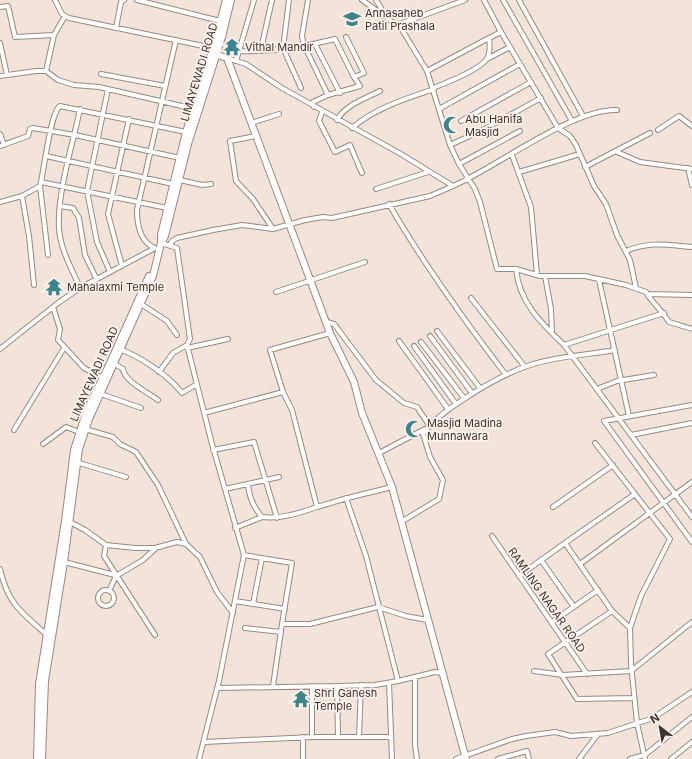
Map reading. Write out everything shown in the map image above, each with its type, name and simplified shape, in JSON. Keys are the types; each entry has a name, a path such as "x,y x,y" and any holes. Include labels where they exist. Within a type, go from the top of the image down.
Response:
{"street":[{"path":"55,0 62,14 65,16 176,40 246,64 322,112 453,186"},
{"path":"116,28 121,2 124,0"},
{"path":"137,0 220,21"},
{"name":"LIMAYEWADI ROAD","path":"213,52 226,0"},
{"name":"LIMAYEWADI ROAD","path":"68,521 70,472 79,432 87,410 119,349 153,276 167,208 186,132 231,0"},
{"path":"236,61 254,0"},
{"path":"262,51 262,40 272,0"},
{"path":"289,0 283,48 301,88"},
{"path":"308,0 303,24 304,45 328,95"},
{"path":"362,0 402,28 427,71 450,145 458,164 469,179 480,202 497,269 516,269 545,276 585,276 636,288 646,292 651,301 664,313 669,322 692,330"},
{"path":"376,0 381,8 378,12"},
{"path":"397,25 465,0"},
{"path":"484,0 501,32 558,128 570,136 580,154 585,167 606,204 617,235 630,260 636,288"},
{"path":"503,0 572,121"},
{"path":"520,0 583,116"},
{"path":"0,7 8,6 15,37 54,35"},
{"path":"46,71 54,35 65,16"},
{"path":"427,71 501,32"},
{"path":"346,37 364,73 354,77"},
{"path":"487,60 490,50 489,38"},
{"path":"239,51 262,51 315,44 335,39 360,86 340,93 328,95 313,102 315,107"},
{"path":"159,246 145,241 137,222 138,201 176,40"},
{"path":"0,43 7,75"},
{"path":"315,44 340,93"},
{"path":"352,128 363,118 390,105 448,82 510,47"},
{"path":"227,58 330,333 354,382 362,414 392,487 427,620 466,758"},
{"path":"439,109 520,64"},
{"path":"0,76 46,71 58,80 74,85 108,88 195,109"},
{"path":"101,74 165,86"},
{"path":"461,121 531,82"},
{"path":"108,88 87,191 97,242 110,272"},
{"path":"337,120 340,115 356,103 380,91"},
{"path":"450,145 486,130 541,98"},
{"path":"48,255 40,184 51,131 58,107 62,106 80,109 156,124 186,132"},
{"path":"80,109 60,206 59,228 65,253 80,288"},
{"name":"LIMAYEWADI ROAD","path":"159,246 166,236 195,109"},
{"path":"170,245 172,241 177,238 242,225 273,228 323,217 332,218 388,204 430,196 469,179 572,121 606,109 617,110"},
{"path":"322,112 319,121 335,152 350,145 362,173"},
{"path":"251,123 279,114"},
{"path":"658,130 679,116 692,126"},
{"path":"122,266 108,214 129,119"},
{"path":"0,134 2,145 28,136 32,128 150,150 180,158"},
{"path":"458,164 520,131"},
{"path":"585,167 617,152 650,133"},
{"path":"256,136 230,141 236,181 253,199 273,228"},
{"path":"617,152 640,162 690,169 692,185"},
{"path":"518,172 580,154"},
{"path":"512,155 531,207 537,275"},
{"path":"46,156 174,184"},
{"path":"376,189 428,172"},
{"path":"180,180 202,185 211,184"},
{"path":"0,202 22,196 40,184 64,186 167,208"},
{"path":"22,196 29,236 34,285"},
{"path":"388,204 412,245 506,375"},
{"path":"60,206 73,208 78,218 85,256 96,278"},
{"path":"626,251 640,245 655,244 692,247"},
{"path":"0,349 53,307 96,278 159,246 170,245 177,248 190,339 187,347 213,450 244,555 217,688 199,759"},
{"path":"276,292 365,262"},
{"name":"LIMAYEWADI ROAD","path":"68,521 76,462 85,430 115,364 119,349 155,264"},
{"path":"516,269 517,282 527,304 564,345 692,517"},
{"path":"545,276 552,309 552,333"},
{"path":"599,280 629,416"},
{"path":"647,294 692,295"},
{"path":"471,298 526,367"},
{"path":"141,304 167,321 177,335"},
{"path":"53,307 60,329 58,340 84,368 103,378"},
{"path":"564,345 610,329 664,313"},
{"path":"327,322 334,324 376,380 404,402 417,407 428,426"},
{"path":"437,331 480,388"},
{"path":"316,507 292,410 283,392 270,350 330,333"},
{"path":"430,336 472,393"},
{"path":"159,372 173,353 187,347 228,340"},
{"path":"399,341 448,409"},
{"path":"421,342 464,398"},
{"path":"414,346 456,404"},
{"path":"14,430 64,348"},
{"path":"119,349 159,372 174,383 182,393 196,384"},
{"path":"379,453 428,426 464,398 506,375 544,361 615,350"},
{"path":"115,364 123,369 123,373 136,386 158,400"},
{"path":"597,389 622,380 654,375"},
{"path":"204,413 283,392"},
{"path":"101,394 141,408"},
{"path":"692,404 604,421 692,542"},
{"path":"631,435 692,423"},
{"path":"401,522 439,499 443,480 424,443 423,434 428,426"},
{"path":"44,444 66,428 79,432"},
{"path":"85,430 113,437 120,444 136,452 158,484 186,544 200,557 217,592 233,613"},
{"path":"213,450 254,442 277,518"},
{"path":"595,443 670,539 641,596 630,628 631,671 634,698 637,723 645,757"},
{"path":"76,462 126,477"},
{"path":"553,507 613,465"},
{"path":"225,489 279,477"},
{"path":"580,564 692,482"},
{"path":"248,484 251,501 262,517"},
{"path":"235,528 262,517 277,518 346,498 392,487"},
{"path":"519,576 635,494"},
{"path":"346,498 366,556 398,681"},
{"path":"68,521 85,530 106,545 135,548 156,548 177,542 186,544"},
{"path":"42,759 45,681 64,562 68,521"},
{"path":"37,759 38,699 47,635 68,521"},
{"name":"RAMLING NAGAR ROAD","path":"492,536 587,674"},
{"path":"565,543 612,610 630,628"},
{"path":"106,545 104,556 155,635"},
{"path":"109,591 116,576 143,560 156,548"},
{"path":"244,555 292,563 273,686"},
{"path":"253,604 262,558"},
{"path":"541,560 574,607"},
{"path":"64,562 116,576"},
{"path":"0,569 7,594 18,609 47,635"},
{"path":"552,622 598,590"},
{"path":"235,601 285,609"},
{"path":"282,624 310,624 378,607 406,616 427,620"},
{"path":"612,610 548,654 563,675 577,699 634,698"},
{"path":"534,671 563,675 631,671 692,622"},
{"path":"245,628 281,632"},
{"path":"217,688 360,685 389,683 435,672 442,673"},
{"path":"415,677 415,745 417,759"},
{"path":"389,683 392,759"},
{"path":"359,737 360,685"},
{"path":"312,686 312,737"},
{"path":"337,686 338,736"},
{"path":"456,759 466,758 512,739 526,736 555,732 570,736 608,733 653,718 692,692"},
{"path":"630,759 645,757 692,717"},
{"path":"579,759 598,734"},
{"path":"204,742 338,736 391,737"},
{"path":"303,737 303,759"},
{"path":"671,759 692,742"},
{"path":"498,759 527,751 529,759"}],"place":[{"name":"Annasaheb Patil Prashala","path":"352,19"},
{"name":"Vithal Mandir","path":"232,47"},
{"name":"Abu Hanifa Masjid","path":"452,125"},
{"name":"Mahalaxmi Temple","path":"54,287"},
{"name":"Masjid Madina Munnawara","path":"414,429"},
{"name":"Shri Ganesh Temple","path":"301,699"}]}
